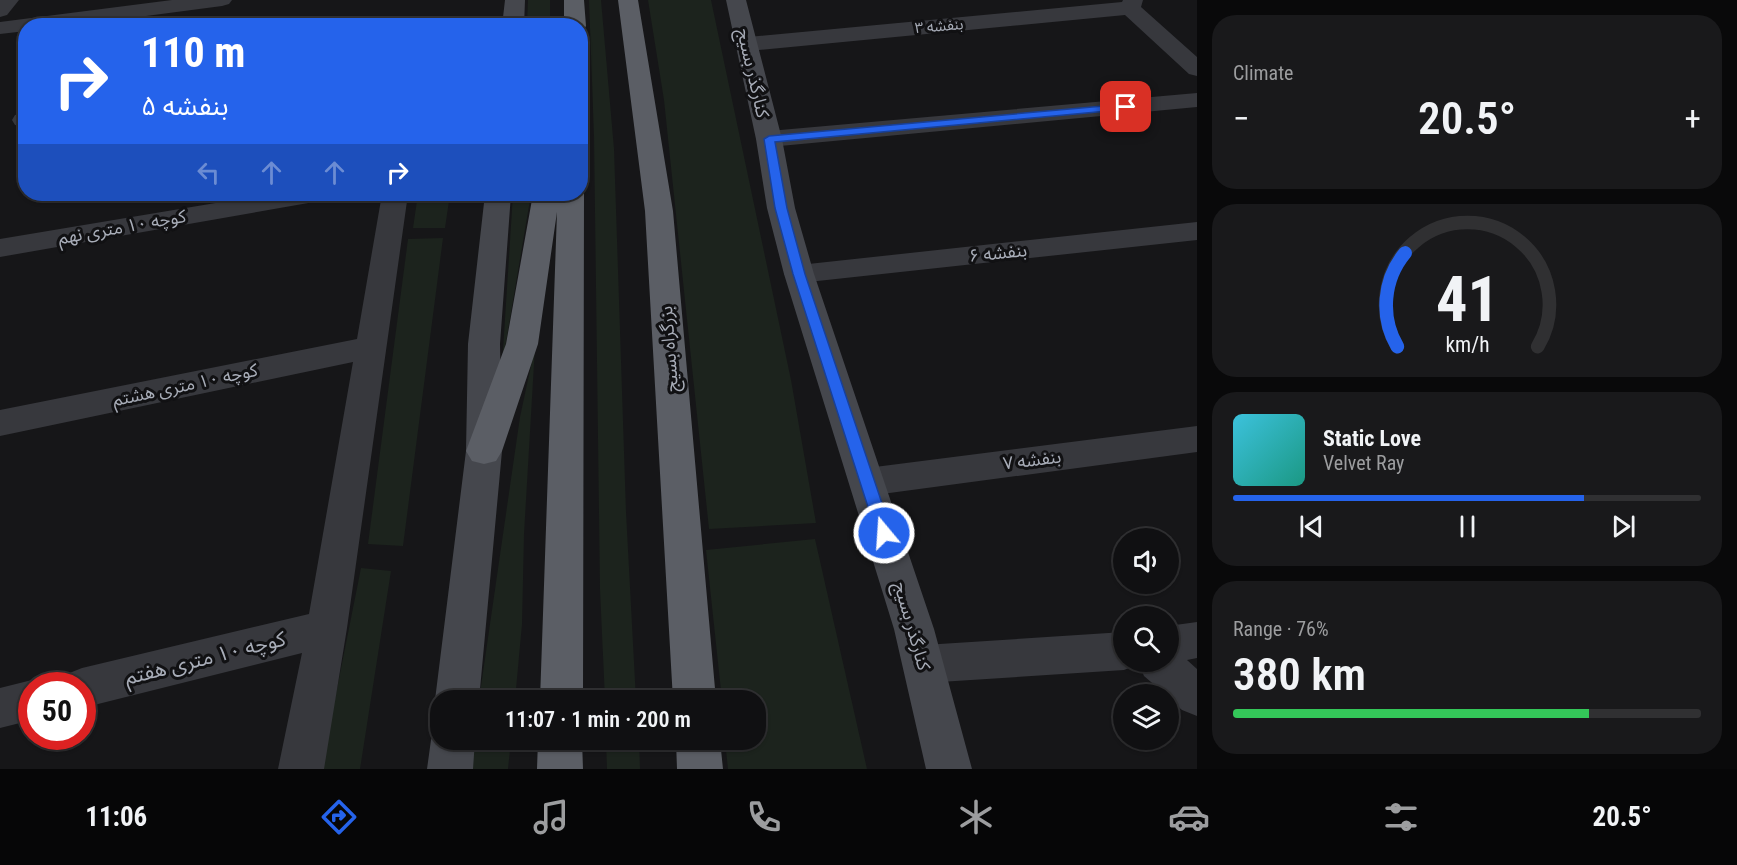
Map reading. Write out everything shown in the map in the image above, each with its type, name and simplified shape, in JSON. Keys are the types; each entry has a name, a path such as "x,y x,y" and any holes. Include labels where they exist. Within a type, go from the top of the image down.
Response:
{"highway":[{"name":"بزرگراه بسیج","path":"628,0 659,211 694,690"},
{"path":"484,451 522,344 545,201"},
{"path":"561,690 571,201"},
{"path":"560,750 560,769"},
{"path":"699,750 700,769"}],"main road":[{"path":"514,18 515,0"},
{"name":"کنارگذر بسیج","path":"736,0 769,139 781,208 799,274 924,664 950,769"},
{"path":"458,690 484,451 484,344 497,201"},
{"path":"450,769 452,750"}],"street":[{"path":"0,11 9,0"},
{"path":"995,0 1014,19"},
{"path":"1131,4 1197,69"},
{"name":"بنفشه ۳","path":"748,44 1014,19 1131,4"},
{"path":"103,18 227,6"},
{"path":"0,28 18,26"},
{"path":"769,139 1197,100"},
{"name":"کوچه ۱۰ متری نهم","path":"0,248 273,201"},
{"path":"301,769 327,628 394,201"},
{"name":"بنفشه ۶","path":"799,274 1197,231"},
{"name":"کوچه ۱۰ متری هشتم","path":"0,423 370,347"},
{"name":"بنفشه ۷","path":"867,482 1197,439"},
{"name":"کوچه ۱۰ متری هفتم","path":"96,685 327,628"},
{"path":"1179,643 1197,640"},
{"path":"924,664 1113,652"},
{"path":"1170,672 1197,696"},
{"path":"0,708 18,704"}],"shaded area":[{"path":"528,0 550,0 550,18 527,18"},
{"path":"589,0 601,0 614,149 626,512 635,690 605,690 600,589 594,136"},
{"path":"648,0 711,0 791,380 816,523 709,529 664,100"},
{"path":"417,201 449,201 445,228 413,228"},
{"path":"513,201 530,201 502,366"},
{"path":"443,238 403,546 368,544 408,239"},
{"path":"535,347 524,534 522,624 516,690 480,690 520,417"},
{"path":"815,539 867,769 728,769 726,750 766,750 766,690 721,690 706,550"},
{"path":"361,568 391,571 360,769 321,769"},
{"path":"474,750 510,750 508,769 471,769"},
{"path":"606,750 639,750 640,769 607,769"}],"route":[{"path":"884,533 799,274 781,208 769,139 1126,107"}]}
